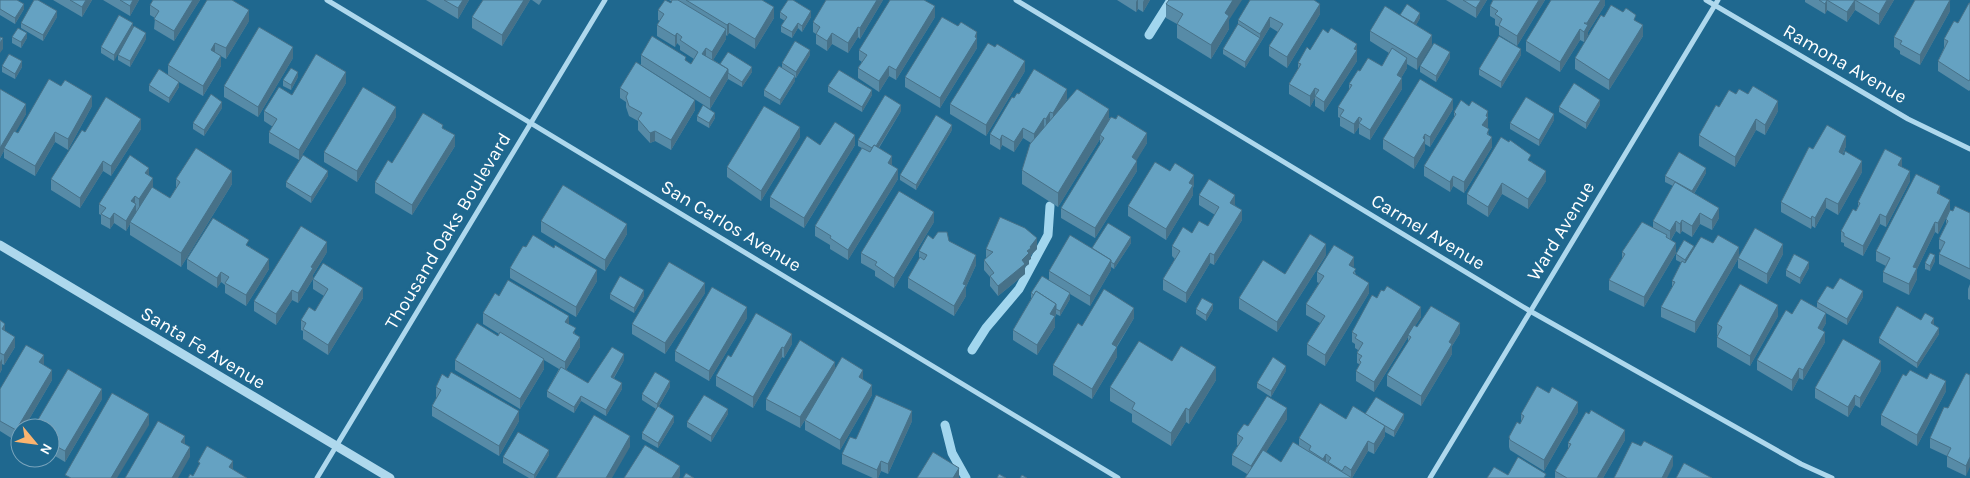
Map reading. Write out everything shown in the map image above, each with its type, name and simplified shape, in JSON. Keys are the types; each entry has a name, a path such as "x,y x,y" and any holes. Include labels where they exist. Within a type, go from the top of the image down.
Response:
{"street":[{"name":"San Carlos Avenue","path":"327,0 1118,478"},
{"name":"Thousand Oaks Boulevard","path":"317,478 605,0"},
{"name":"Carmel Avenue","path":"1016,0 1530,311 1801,464 1832,478"},
{"name":"Ramona Avenue","path":"1706,0 1716,2 1908,118 1970,149"},
{"name":"Ward Avenue","path":"1430,478 1716,2"},
{"name":"Santa Fe Avenue","path":"0,245 390,478"}],"building":[{"path":"0,0 17,0 24,4 15,18 0,9"},
{"path":"34,0 38,0 57,11 43,35 21,23"},
{"path":"70,0 86,0 82,7"},
{"path":"120,0 133,0 130,6"},
{"path":"153,0 193,0 174,31 154,19 159,11 150,5"},
{"path":"207,0 232,0 249,10 226,48 215,43 211,50 221,56 203,86 168,65"},
{"path":"444,0 463,0 458,8"},
{"path":"483,0 524,0 502,35 472,17"},
{"path":"665,0 671,3 672,0 678,0 726,29 712,52 706,48 702,54 728,69 710,98 641,55 652,36 686,57 685,60 691,64 698,52 680,40 682,37 677,33 675,36 657,25 664,14 658,10"},
{"path":"686,0 762,0 774,7 755,39 729,23 727,25"},
{"path":"788,0 793,0 811,11 802,26 798,23 792,32 781,26 787,17 780,12"},
{"path":"826,0 877,0 860,28 858,27 848,43 832,33 827,41 816,34 820,27 813,22"},
{"path":"890,0 924,0 935,6 896,70 889,66 879,81 858,68 867,55 859,50"},
{"path":"1169,0 1233,0 1225,13 1229,16 1211,45 1177,24 1183,14 1166,4"},
{"path":"1250,0 1314,0 1320,4 1287,57 1269,46 1283,24 1270,17 1260,34 1238,20"},
{"path":"1463,0 1481,0 1476,8"},
{"path":"1493,0 1539,0 1517,36 1499,25 1502,19 1495,14 1498,11 1490,6"},
{"path":"1551,0 1601,0 1587,23 1584,23 1588,25 1584,32 1580,29 1560,62 1526,41"},
{"path":"1819,0 1827,0 1825,4"},
{"path":"1827,0 1855,0 1847,12"},
{"path":"1855,0 1887,0 1879,14"},
{"path":"1915,0 1950,0 1920,55 1900,44 1902,41 1894,37"},
{"path":"1969,3 1969,81 1938,61 1948,41 1944,39 1954,21 1958,23"},
{"path":"1407,4 1420,13 1414,23 1400,15"},
{"path":"1611,5 1623,12 1626,8 1636,15 1634,20 1643,25 1609,80 1575,58 1601,15 1604,17"},
{"path":"1385,6 1432,35 1417,59 1370,31"},
{"path":"119,15 133,23 114,55 101,47"},
{"path":"942,17 958,26 961,22 977,32 975,37 977,38 940,98 905,77"},
{"path":"1238,24 1260,38 1245,62 1223,49"},
{"path":"134,26 146,33 130,61 118,55"},
{"path":"259,27 293,47 258,107 224,86"},
{"path":"18,28 27,33 21,42 12,37"},
{"path":"1331,28 1357,44 1354,49 1357,50 1324,102 1315,96 1319,90 1315,88 1310,96 1289,84 1301,64 1298,63 1307,47 1310,50 1323,29 1328,33"},
{"path":"1499,36 1521,49 1501,82 1479,69"},
{"path":"795,41 810,50 796,72 782,63"},
{"path":"988,43 995,47 997,44 1025,61 986,125 950,104"},
{"path":"1434,43 1450,52 1436,76 1420,66"},
{"path":"1392,48 1407,58 1397,75 1402,78 1370,130 1359,123 1362,119 1359,117 1354,124 1340,116 1344,110 1338,107 1352,85 1349,84 1358,70 1360,71 1368,58 1382,66"},
{"path":"728,52 752,67 742,82 728,73 728,69 720,64"},
{"path":"9,54 22,61 15,74 2,66"},
{"path":"316,54 346,72 299,150 269,132 277,119 264,111 279,87 292,95"},
{"path":"636,62 695,100 671,140 655,131 650,133 638,119 642,113 629,106 626,97 628,93 620,88"},
{"path":"779,66 795,76 780,100 764,90"},
{"path":"291,68 298,72 291,85 283,80"},
{"path":"159,69 179,82 169,98 149,85"},
{"path":"1034,69 1067,89 1053,113 1050,112 1046,119 1044,118 1034,134 1023,128 1014,142 1002,135 1000,140 990,134 1012,97 1014,98 1017,93 1019,94"},
{"path":"839,70 872,90 862,107 828,86"},
{"path":"49,79 61,86 65,80 92,96 68,139 55,132 35,166 4,148 14,131 18,133"},
{"path":"1420,79 1453,99 1430,137 1425,134 1423,138 1425,140 1414,158 1383,139"},
{"path":"1574,83 1600,100 1586,123 1559,107"},
{"path":"1753,86 1778,101 1765,125 1756,119 1735,157 1699,135 1716,105 1719,107 1729,90 1736,94 1739,89 1748,94"},
{"path":"363,87 396,107 357,171 324,152"},
{"path":"0,89 26,104 0,148"},
{"path":"1077,89 1109,109 1058,193 1022,170 1030,144"},
{"path":"211,94 222,102 204,130 193,123"},
{"path":"885,95 901,105 876,146 874,145 872,148 858,140"},
{"path":"106,97 141,119 111,166 103,161 80,198 51,179 82,130 85,132"},
{"path":"1526,97 1554,114 1539,140 1510,123"},
{"path":"1461,100 1469,106 1472,101 1488,111 1486,116 1488,117 1482,125 1489,129 1487,134 1492,137 1464,182 1453,176 1450,182 1424,166 1456,114 1454,112"},
{"path":"703,105 715,113 709,123 697,116"},
{"path":"764,106 800,127 761,191 727,167"},
{"path":"423,113 443,125 442,128 455,135 412,205 375,182 388,160 392,163"},
{"path":"936,115 952,125 916,185 900,175"},
{"path":"1118,115 1147,133 1132,157 1137,161 1095,228 1061,208 1104,138 1100,135 1111,117 1116,119"},
{"path":"835,122 855,135 804,218 770,197 807,136 820,145"},
{"path":"1827,125 1846,136 1839,152 1844,155 1845,151 1862,161 1838,204 1826,198 1815,218 1812,216 1811,219 1781,202 1809,147 1813,149"},
{"path":"1501,137 1509,142 1510,140 1531,155 1528,160 1546,171 1528,199 1502,183 1488,207 1467,194"},
{"path":"874,145 892,156 888,163 898,169 848,250 815,226 862,148 870,152"},
{"path":"196,148 232,171 181,253 130,222 152,187 170,198 180,182 176,179"},
{"path":"1885,149 1902,158 1898,165 1910,171 1886,217 1880,214 1863,246 1844,236 1844,233 1841,231 1853,209 1856,211 1860,203 1858,202"},
{"path":"1679,152 1706,168 1692,191 1665,176"},
{"path":"130,155 149,168 145,173 153,178 139,199 135,196 131,201 136,204 126,221 114,213 110,219 101,214 106,208 99,204"},
{"path":"303,155 328,171 311,197 286,182"},
{"path":"1155,162 1170,171 1175,163 1194,175 1189,183 1193,185 1166,229 1128,206"},
{"path":"1916,174 1940,186 1937,193 1950,200 1938,223 1935,222 1913,267 1917,268 1909,284 1883,272 1890,258 1876,251"},
{"path":"1209,179 1235,195 1230,203 1242,210 1214,255 1210,253 1186,293 1163,279 1180,251 1172,246 1183,227 1192,233 1199,221 1208,226 1219,207 1199,195"},
{"path":"1675,182 1719,208 1712,220 1700,213 1692,226 1682,220 1680,224 1676,221 1670,231 1653,221"},
{"path":"563,185 627,224 605,260 541,221"},
{"path":"899,191 934,212 894,278 875,265 877,262 861,253"},
{"path":"1955,206 1970,213 1970,269 1939,254 1945,242 1939,239 1948,221 1946,219 1950,210 1953,211"},
{"path":"1000,217 1025,228 1037,238 1027,251 1029,253 1022,260 1025,264 998,286 990,276 994,273 984,260 993,252 986,249"},
{"path":"213,218 249,240 246,245 269,259 246,295 225,283 229,277 221,272 217,278 187,259"},
{"path":"1642,222 1667,235 1666,237 1676,243 1644,297 1609,280 1625,254 1622,252"},
{"path":"1108,223 1131,237 1114,264 1092,248"},
{"path":"301,226 327,242 311,267 313,268 298,293 292,290 276,314 254,301"},
{"path":"1755,228 1783,244 1767,274 1738,258"},
{"path":"938,232 947,232 949,241 976,255 963,284 966,285 954,306 908,278 920,257 924,260 927,255 919,251 928,235 933,239"},
{"path":"1310,234 1326,244 1277,322 1239,298 1263,260 1285,274"},
{"path":"533,235 554,248 555,245 597,270 576,307 510,268 523,246 526,247"},
{"path":"1070,235 1111,260 1090,296 1049,271"},
{"path":"1718,235 1739,247 1695,322 1661,307 1675,282 1672,281 1682,261 1685,263 1701,237 1713,243"},
{"path":"1684,240 1694,246 1685,260 1676,254"},
{"path":"1334,245 1354,257 1349,265 1356,269 1353,273 1369,283 1325,355 1307,344 1325,316 1306,304 1324,276 1317,272"},
{"path":"1930,253 1935,255 1930,266 1925,263"},
{"path":"1794,254 1809,262 1800,278 1786,270"},
{"path":"669,262 705,283 665,343 632,324"},
{"path":"323,263 363,288 328,345 303,329 306,323 301,320 309,307 315,311 328,289 313,279"},
{"path":"620,276 644,290 634,308 610,294"},
{"path":"1042,276 1070,293 1060,311 1056,309 1056,304 1036,291 1034,295 1031,293"},
{"path":"1840,278 1863,291 1847,319 1817,302 1827,286 1833,289"},
{"path":"508,280 569,316 565,322 576,328 573,333 580,337 565,362 483,313 495,293 499,296"},
{"path":"1740,284 1778,305 1750,356 1717,337 1722,327 1717,324"},
{"path":"1387,286 1421,307 1374,382 1356,371 1362,356 1357,353 1363,343 1355,338 1357,335 1352,332 1372,295 1377,298 1381,290 1384,291"},
{"path":"712,287 747,307 709,371 675,351"},
{"path":"1104,289 1134,308 1112,344 1117,347 1092,389 1053,365 1078,323 1082,326"},
{"path":"1036,291 1056,304 1050,314 1055,316 1037,345 1013,330"},
{"path":"1202,298 1213,304 1206,315 1196,309"},
{"path":"1801,299 1826,313 1818,328 1825,332 1803,370 1799,368 1792,380 1757,360 1786,310 1792,314"},
{"path":"1431,306 1460,323 1449,342 1452,344 1421,396 1387,375 1411,337 1408,335 1414,325 1417,327"},
{"path":"1897,306 1921,320 1925,313 1934,318 1931,323 1939,328 1917,363 1879,338"},
{"path":"756,313 792,334 784,348 782,347 753,397 716,376 728,355 731,357"},
{"path":"0,320 5,324 2,329 15,337 4,355 0,353"},
{"path":"477,323 498,336 500,332 544,359 520,399 455,360"},
{"path":"1843,339 1881,361 1860,398 1855,395 1848,407 1815,388"},
{"path":"800,340 835,362 800,417 766,399"},
{"path":"1139,341 1172,361 1181,346 1216,367 1189,410 1186,408 1171,433 1132,409 1135,403 1110,387"},
{"path":"26,345 44,355 39,362 52,370 23,418 10,418 10,427 0,421 0,389"},
{"path":"612,347 624,354 611,377 622,383 606,410 581,396 574,407 547,391 561,367 588,383"},
{"path":"842,357 863,370 859,377 872,385 840,440 805,420"},
{"path":"1273,357 1286,366 1271,391 1257,383"},
{"path":"68,369 102,389 65,451 60,448 60,418 39,418"},
{"path":"1910,370 1927,379 1930,373 1946,381 1917,435 1881,415 1903,374 1906,376"},
{"path":"451,372 519,411 499,446 432,406 441,390 436,387 442,374 448,378"},
{"path":"655,372 670,381 657,404 642,394"},
{"path":"1966,373 1970,375 1970,457 1966,466 1947,456 1951,448 1930,438 1944,407 1948,408"},
{"path":"1537,386 1549,393 1552,387 1578,402 1544,460 1510,440 1509,437 1517,422 1520,424 1524,416 1521,414"},
{"path":"112,393 149,414 111,478 71,478 65,475"},
{"path":"704,395 728,409 711,436 687,422"},
{"path":"876,395 912,411 888,464 881,461 877,470 842,454 850,437 856,439"},
{"path":"1267,396 1287,408 1251,466 1232,455 1243,438 1237,434 1244,424 1248,426"},
{"path":"1376,397 1404,414 1394,431 1365,414"},
{"path":"1320,403 1346,419 1353,406 1385,426 1374,444 1368,441 1351,470 1345,466 1342,471 1328,462 1331,458 1326,454 1323,459 1309,450 1311,446 1299,438"},
{"path":"658,406 674,416 658,443 642,433"},
{"path":"1591,410 1625,430 1597,478 1567,478 1555,471 1571,444 1568,443 1586,412 1589,414"},
{"path":"594,415 630,436 606,478 556,478"},
{"path":"158,421 185,436 181,442 190,447 172,478 125,478"},
{"path":"518,432 549,450 534,475 503,457"},
{"path":"1644,441 1673,456 1662,478 1614,478 1632,442 1641,446"},
{"path":"1293,442 1352,478 1245,478 1263,450 1281,462"},
{"path":"645,445 680,466 672,478 624,478"},
{"path":"207,446 233,461 229,467 247,478 188,478 190,474 193,476"},
{"path":"933,452 959,468 953,478 917,478"},
{"path":"1518,457 1546,474 1544,478 1487,478 1494,467 1508,475"},
{"path":"1684,463 1712,478 1676,478"},
{"path":"686,473 694,478 683,478"},
{"path":"999,474 1006,478 997,478"}],"waterway":[{"path":"1149,35 1171,0"},
{"path":"972,350 986,328 1019,289 1048,235 1050,206"},
{"path":"945,425 952,453 966,478"}]}
